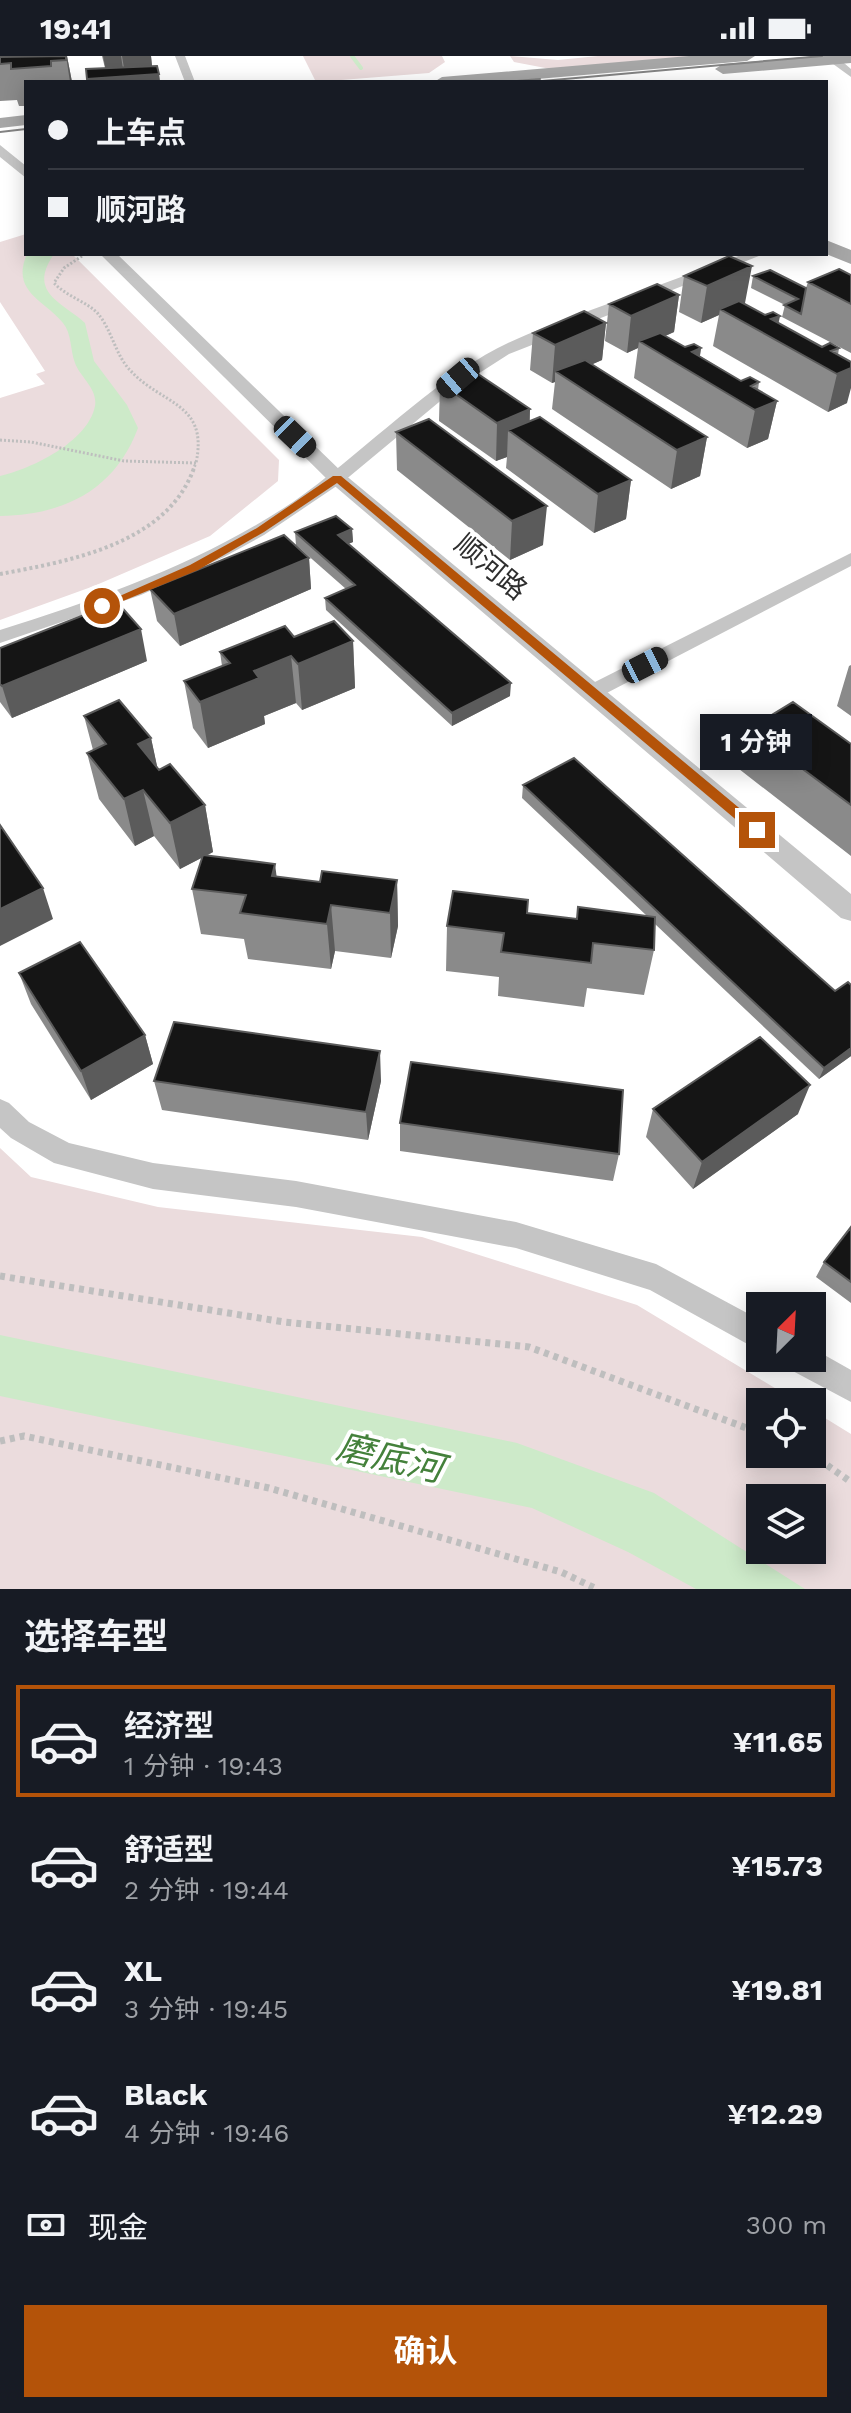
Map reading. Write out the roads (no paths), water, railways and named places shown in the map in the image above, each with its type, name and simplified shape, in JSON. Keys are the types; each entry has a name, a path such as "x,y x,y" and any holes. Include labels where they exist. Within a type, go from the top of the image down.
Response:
{"main road":[{"path":"454,80 491,74 747,56"},
{"path":"602,80 842,59"},
{"path":"0,123 24,120"},
{"path":"0,141 24,138"},
{"path":"828,233 851,243"},
{"path":"828,247 851,258"}],"street":[{"path":"180,56 189,80"},
{"path":"842,59 851,74"},
{"path":"0,149 24,172"},
{"name":"顺河路","path":"110,256 337,478 851,910"},
{"path":"0,637 102,606 194,567 261,530 337,478 458,378 495,355 571,323 752,256"},
{"path":"594,691 851,559"},
{"path":"0,1111 20,1130 64,1154 153,1176 296,1194 516,1235 656,1278 746,1328"},
{"path":"825,1372 851,1387"}],"water":[{"path":"26,256 53,256 44,278 46,287 58,302 85,323 94,361 127,405 138,428 116,468 84,495 45,511 0,516 0,476 42,460 70,442 82,431 95,406 94,394 75,363 66,327 26,287 23,267"},
{"path":"0,1335 517,1443 654,1493 746,1551 746,1564 766,1564 805,1589 696,1589 628,1552 532,1508 0,1396"}],"waterway":[{"name":"磨底河","path":"352,56 361,68"}],"tram line":[{"path":"553,80 822,56"},
{"path":"529,80 540,79"},
{"path":"0,132 24,129"}]}
